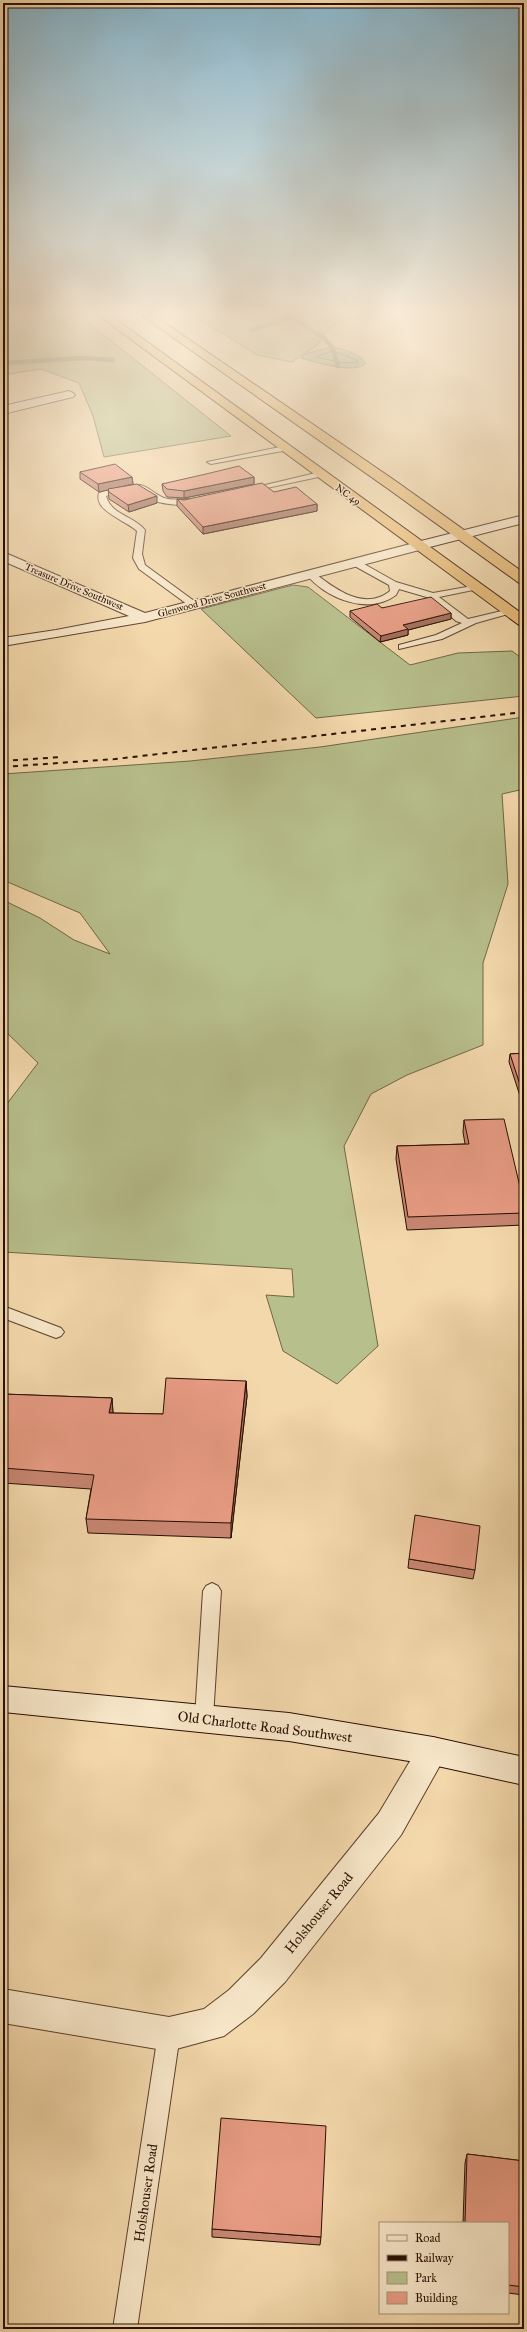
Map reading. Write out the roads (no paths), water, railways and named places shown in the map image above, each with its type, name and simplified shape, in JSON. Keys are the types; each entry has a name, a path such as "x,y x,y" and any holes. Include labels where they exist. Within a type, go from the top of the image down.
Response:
{"highway":[{"name":"NC 49","path":"245,419 524,622"},
{"path":"297,419 386,480 524,580"}],"street":[{"name":"Glenwood Drive Southwest","path":"3,642 84,630 145,618 354,562 524,519"},
{"name":"Treasure Drive Southwest","path":"3,556 145,618"},
{"name":"Old Charlotte Road Southwest","path":"3,1699 289,1727 433,1751 524,1771"},
{"name":"Holshouser Road","path":"3,2006 169,2034 212,2024 241,2002 273,1970 390,1824 433,1751"}],"lane":[{"path":"211,462 285,448"},
{"path":"237,493 320,474"},
{"path":"194,605 142,567 136,558 141,530 137,525 106,508 102,501 102,494 116,490 140,487 157,499 169,502 184,503 207,500"},
{"path":"354,562 393,584 434,596 459,619 472,622"},
{"path":"310,574 341,598 352,601 386,597 395,591 393,584"},
{"path":"434,596 475,587"},
{"path":"402,647 440,637 472,622 510,612"},
{"path":"3,1312 56,1332"},
{"path":"204,1718 212,1591"},
{"name":"Holshouser Road","path":"125,2329 169,2034"}],"railway":[{"path":"3,767 115,759 524,712"},
{"path":"3,761 61,757"}]}
